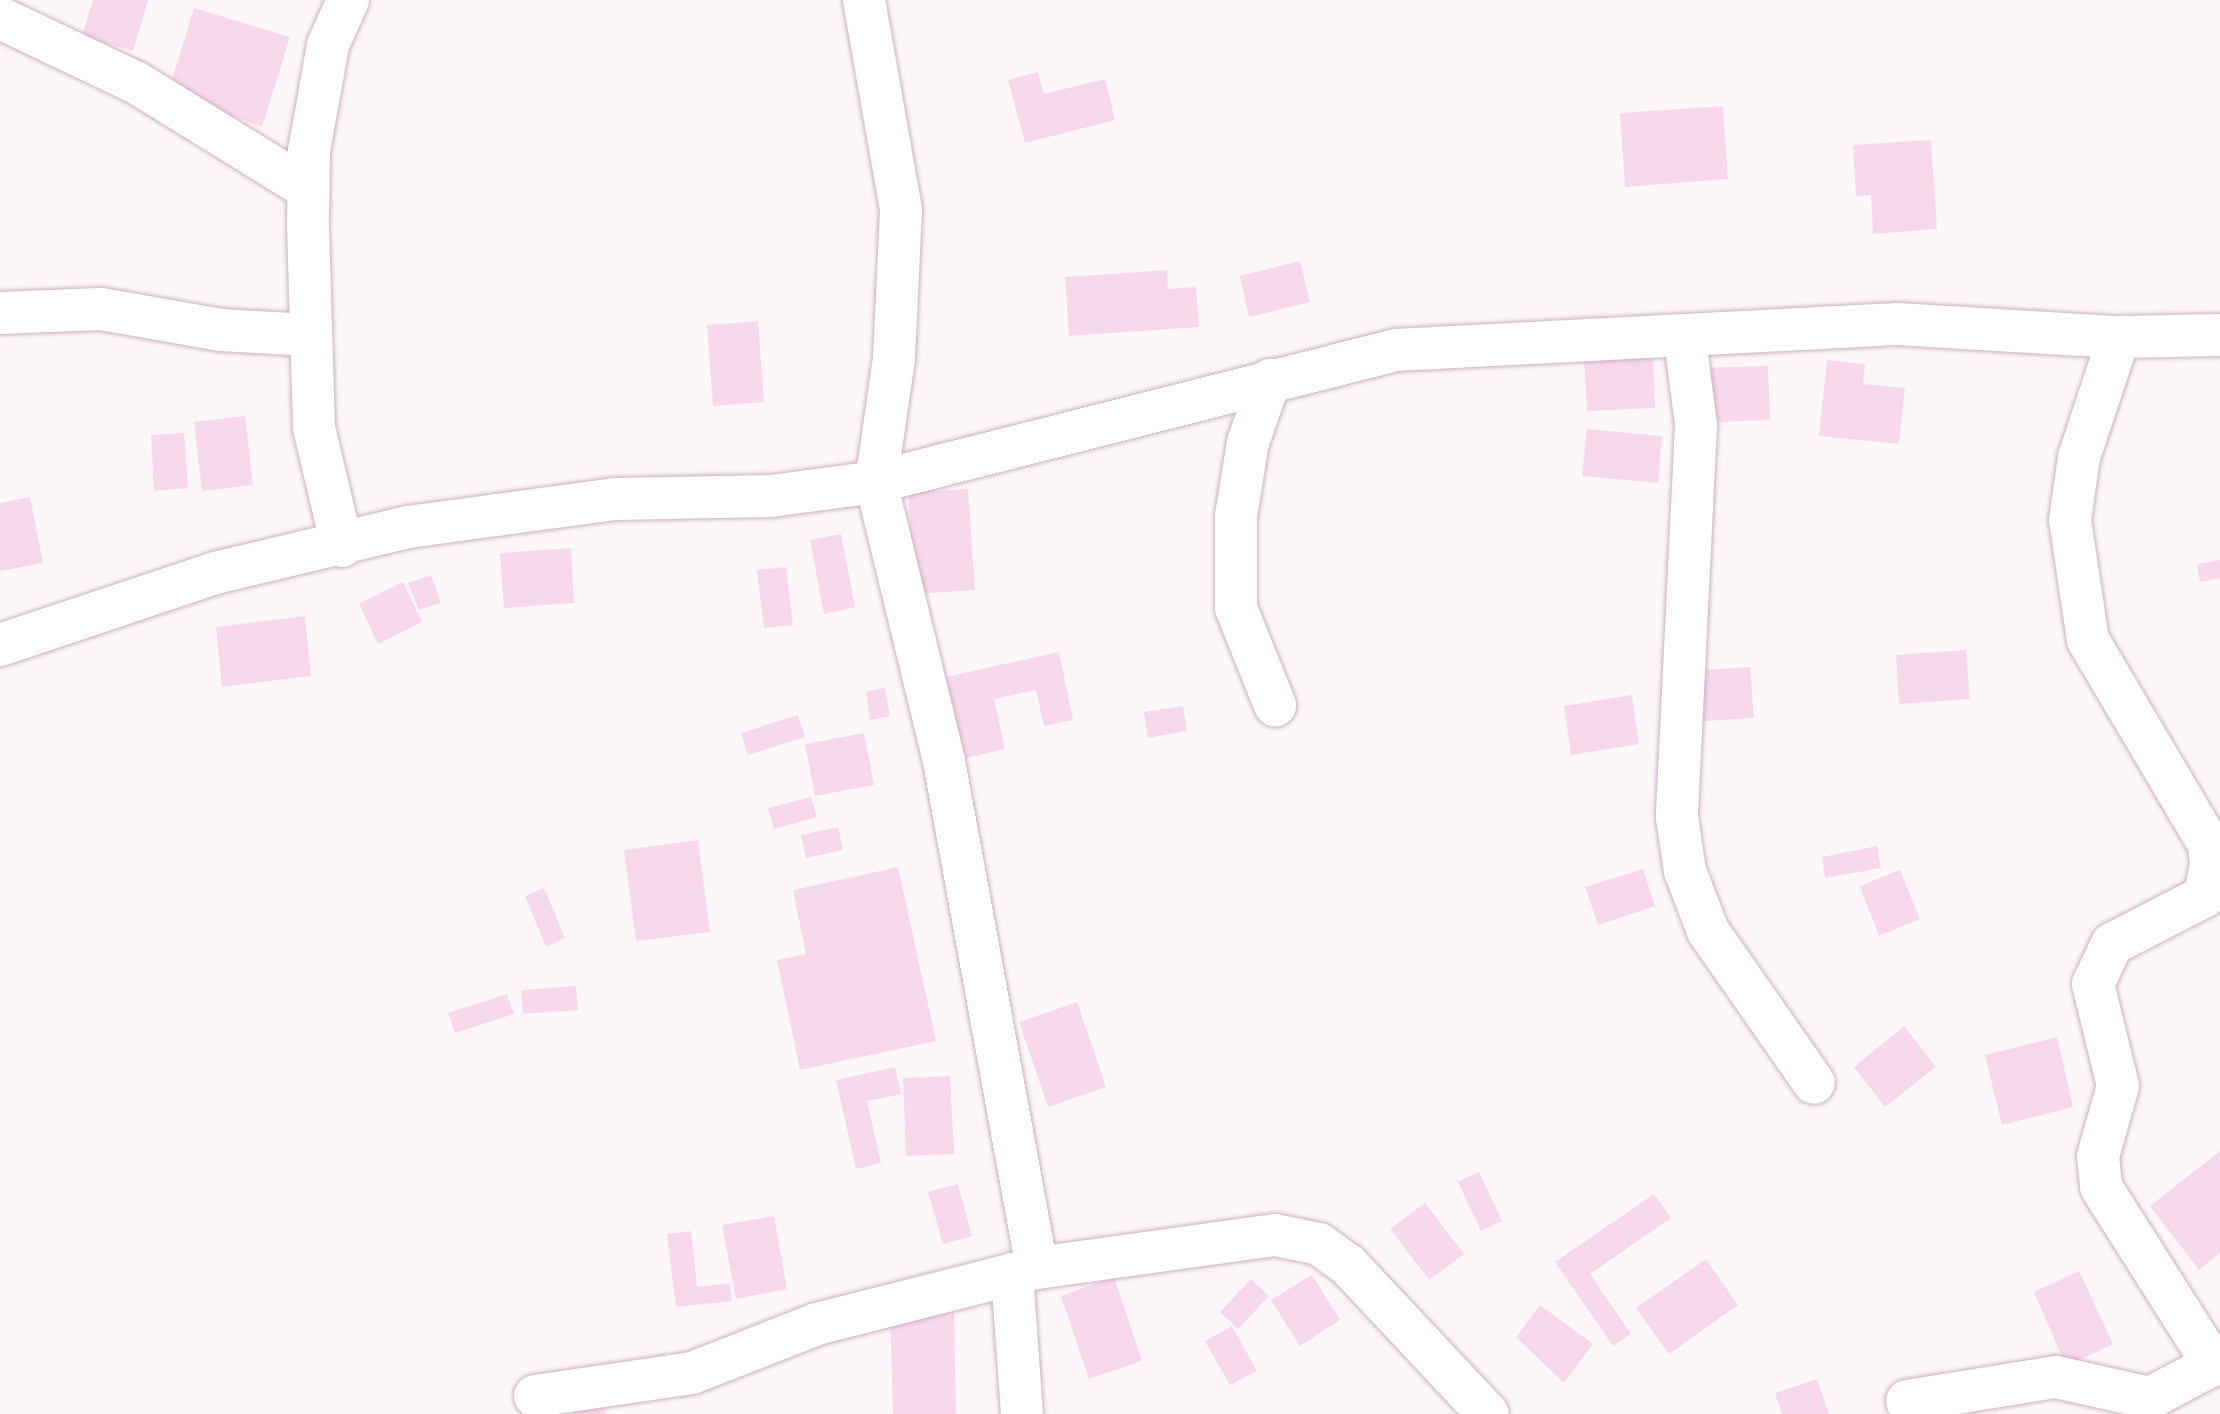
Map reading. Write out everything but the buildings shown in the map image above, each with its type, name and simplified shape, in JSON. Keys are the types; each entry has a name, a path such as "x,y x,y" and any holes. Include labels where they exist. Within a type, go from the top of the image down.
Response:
{"street":[{"path":"342,546 314,428 308,335 308,189 328,45 348,0"},
{"path":"864,0 901,210 894,359 876,482 944,761 1024,1271 1022,1414"},
{"path":"0,18 135,82 308,189"},
{"path":"0,313 101,309 221,330 308,335"},
{"path":"0,645 215,573 342,546 408,527 615,499 771,496 876,482 1396,350 1496,341 1685,340 1897,324 2119,337 2220,335"},
{"path":"1907,1401 2056,1377 2150,1398 2217,1363 2101,1187 2098,1156 2118,1086 2093,984 2112,944 2205,896 2211,864 2209,845 2088,640 2070,520 2079,457 2119,337"},
{"path":"1685,340 1696,425 1677,817 1685,871 1708,931 1814,1083"},
{"path":"1270,380 1248,442 1236,516 1236,608 1275,705"},
{"path":"535,1396 692,1373 817,1324 1024,1271 1275,1235 1319,1244 1409,1323 1488,1414"}]}
